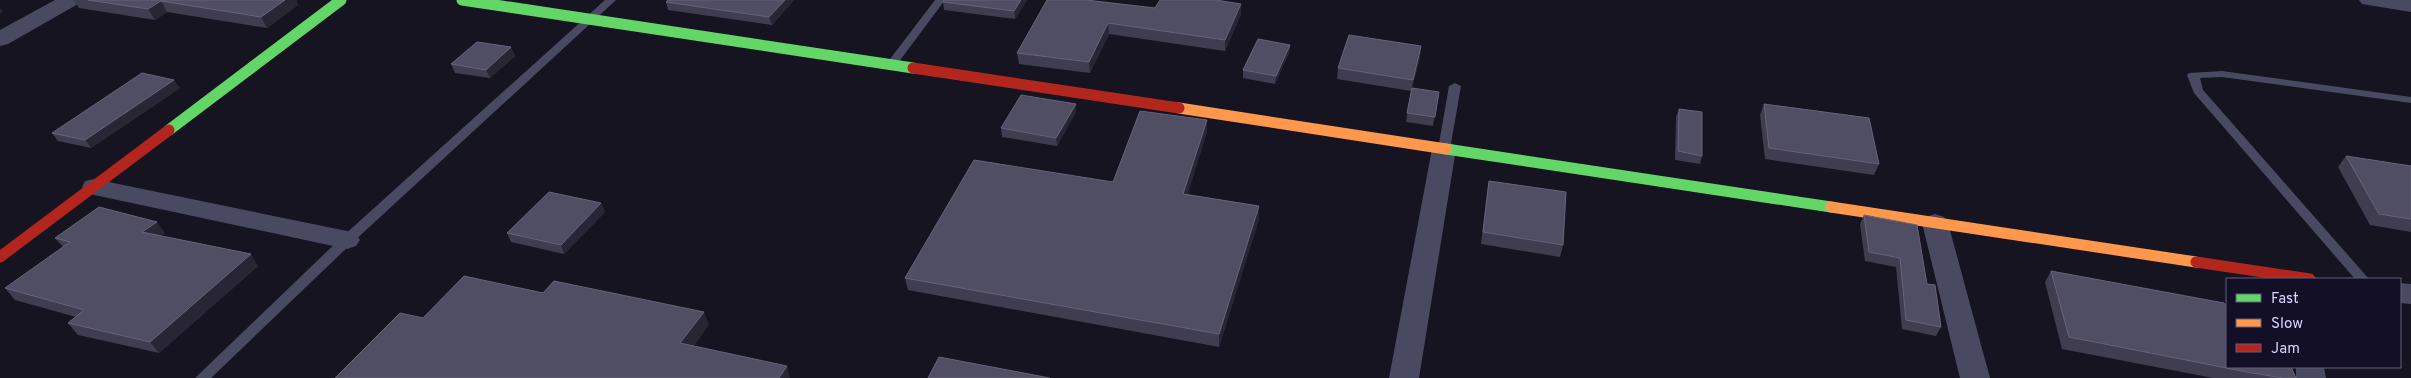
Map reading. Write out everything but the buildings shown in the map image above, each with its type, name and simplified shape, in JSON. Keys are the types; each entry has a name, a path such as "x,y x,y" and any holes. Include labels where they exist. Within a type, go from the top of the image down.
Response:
{"street":[{"path":"0,39 71,0"},
{"path":"0,257 341,0"},
{"path":"462,0 2297,278"},
{"path":"2369,0 2411,6"},
{"path":"1404,378 1444,149"},
{"path":"94,187 347,240"},
{"path":"1935,223 1975,378"}],"lane":[{"path":"202,378 347,240 611,0"},
{"path":"891,65 940,0"},
{"path":"2361,278 2198,90 2193,75 2222,74 2411,100"},
{"path":"1444,149 1455,86"}],"traffic: fast":[{"path":"169,130 341,0"},
{"path":"462,0 913,68"},
{"path":"1446,149 1831,207"}],"traffic: slow":[{"path":"1179,108 1446,149"},
{"path":"1831,207 2196,262"}],"traffic: jam":[{"path":"913,68 1179,108"},
{"path":"0,257 169,130"},
{"path":"2196,262 2303,278"}]}
